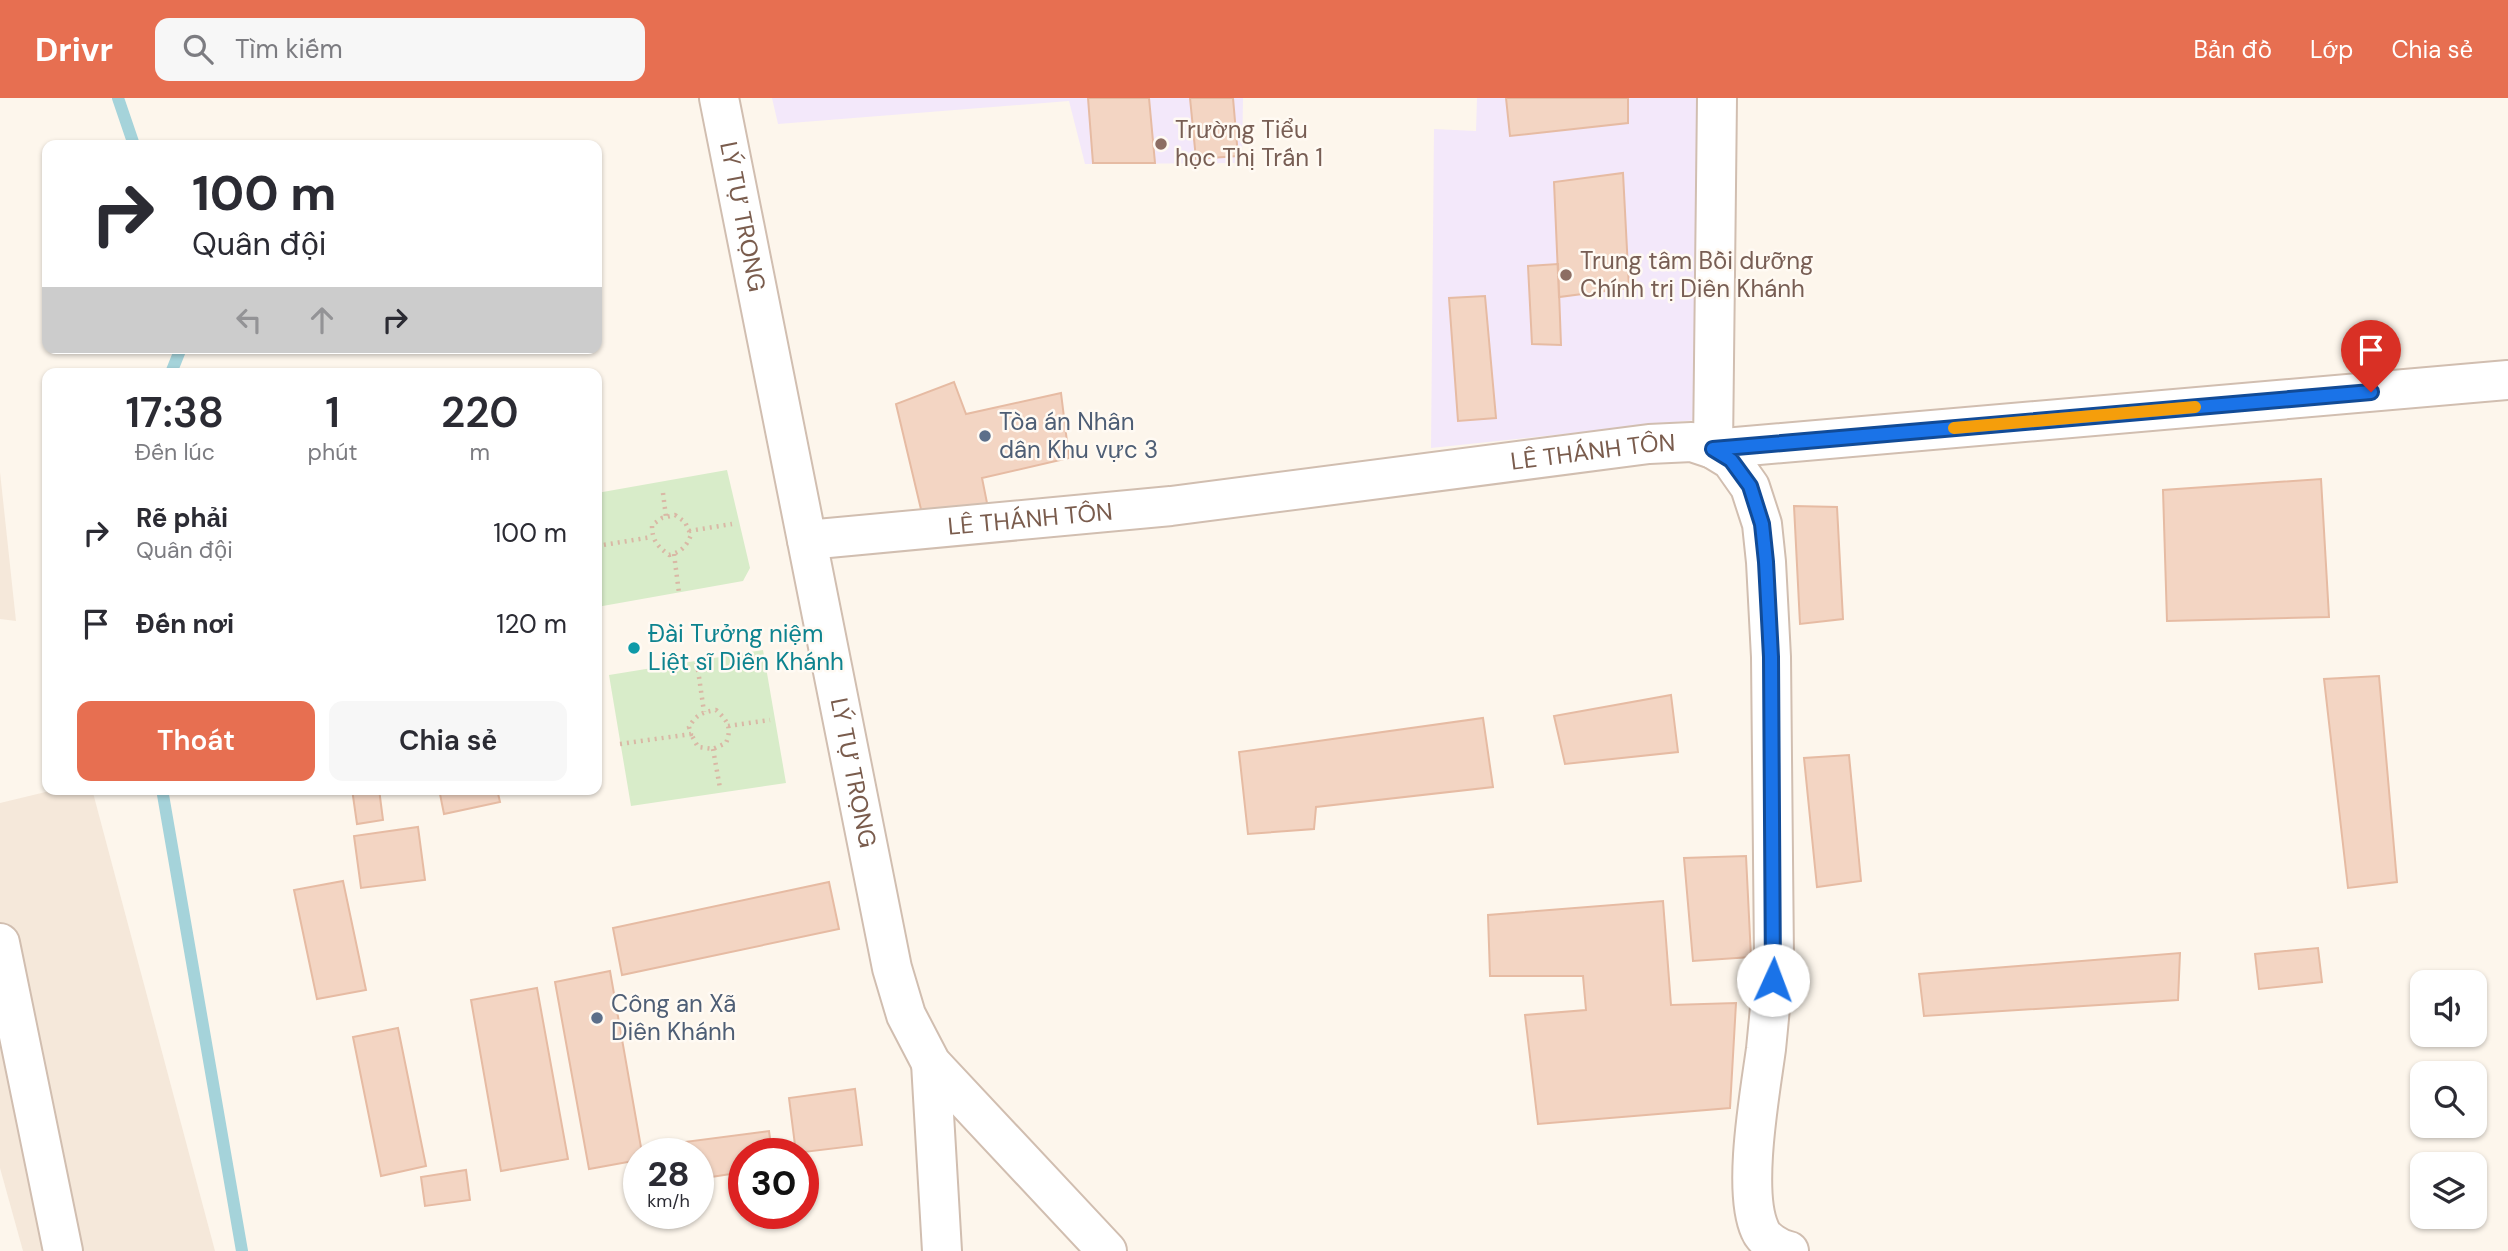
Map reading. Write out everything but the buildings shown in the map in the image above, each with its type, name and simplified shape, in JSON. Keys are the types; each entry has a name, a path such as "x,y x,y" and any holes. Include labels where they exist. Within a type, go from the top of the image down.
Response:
{"street":[{"name":"LÝ TỰ TRỌNG","path":"719,98 891,968 906,1014 931,1063 1107,1251"},
{"path":"1717,98 1713,449 2508,380"},
{"name":"LÊ THÁNH TÔN","path":"807,540 1171,506 1649,444 1692,442 1713,449 1731,460 1750,486 1762,524 1771,657 1774,958 1772,1002 1755,1127 1754,1206 1760,1233 1779,1249 1789,1251"},
{"path":"0,943 63,1251"},
{"path":"931,1063 942,1251"}],"path":[{"path":"663,493 666,517"},
{"path":"675,515 685,522 691,535 687,546 668,555 652,537 652,525 666,517 675,515"},
{"path":"689,531 732,524"},
{"path":"602,545 652,537"},
{"path":"674,554 679,593"},
{"path":"697,663 704,712"},
{"path":"716,710 727,720 729,726 726,743 713,749 698,747 689,727 695,717 704,712 716,710"},
{"path":"729,726 770,720"},
{"path":"620,744 691,734"},
{"path":"713,749 720,788"}],"shaded area":[{"name":"Trường Tiểu học Thị Trấn 1","path":"772,98 1243,98 1242,163 1085,164 1069,101 778,124"},
{"name":"Trung tâm Bồi dưỡng Chính trị Diên Khánh","path":"1477,98 1702,98 1695,420 1431,448 1434,129 1476,131"},
{"path":"0,472 16,621 0,619"},
{"path":"42,793 42,795 94,795 215,1251 23,1251 0,1168 0,803"}],"green space":[{"path":"727,470 750,568 743,581 602,606 602,492"},
{"path":"763,650 786,783 631,806 609,675"}],"waterway":[{"path":"118,98 132,140"},
{"path":"173,368 179,354"},
{"path":"163,795 242,1251"}],"slow traffic":[{"path":"1954,428 2195,407"}],"place":[{"name":"Trường Tiểu học Thị Trấn 1","path":"1161,144"},
{"name":"Trung tâm Bồi dưỡng Chính trị Diên Khánh","path":"1566,275"},
{"name":"Tòa án Nhân dân Khu vực 3","path":"985,436"},
{"name":"Đài Tưởng niệm Liệt sĩ Diên Khánh","path":"634,648"},
{"name":"Công an Xã Diên Khánh","path":"597,1018"}],"route":[{"path":"1773,980 1771,657 1762,524 1750,486 1731,460 1713,449 2371,392"}]}
